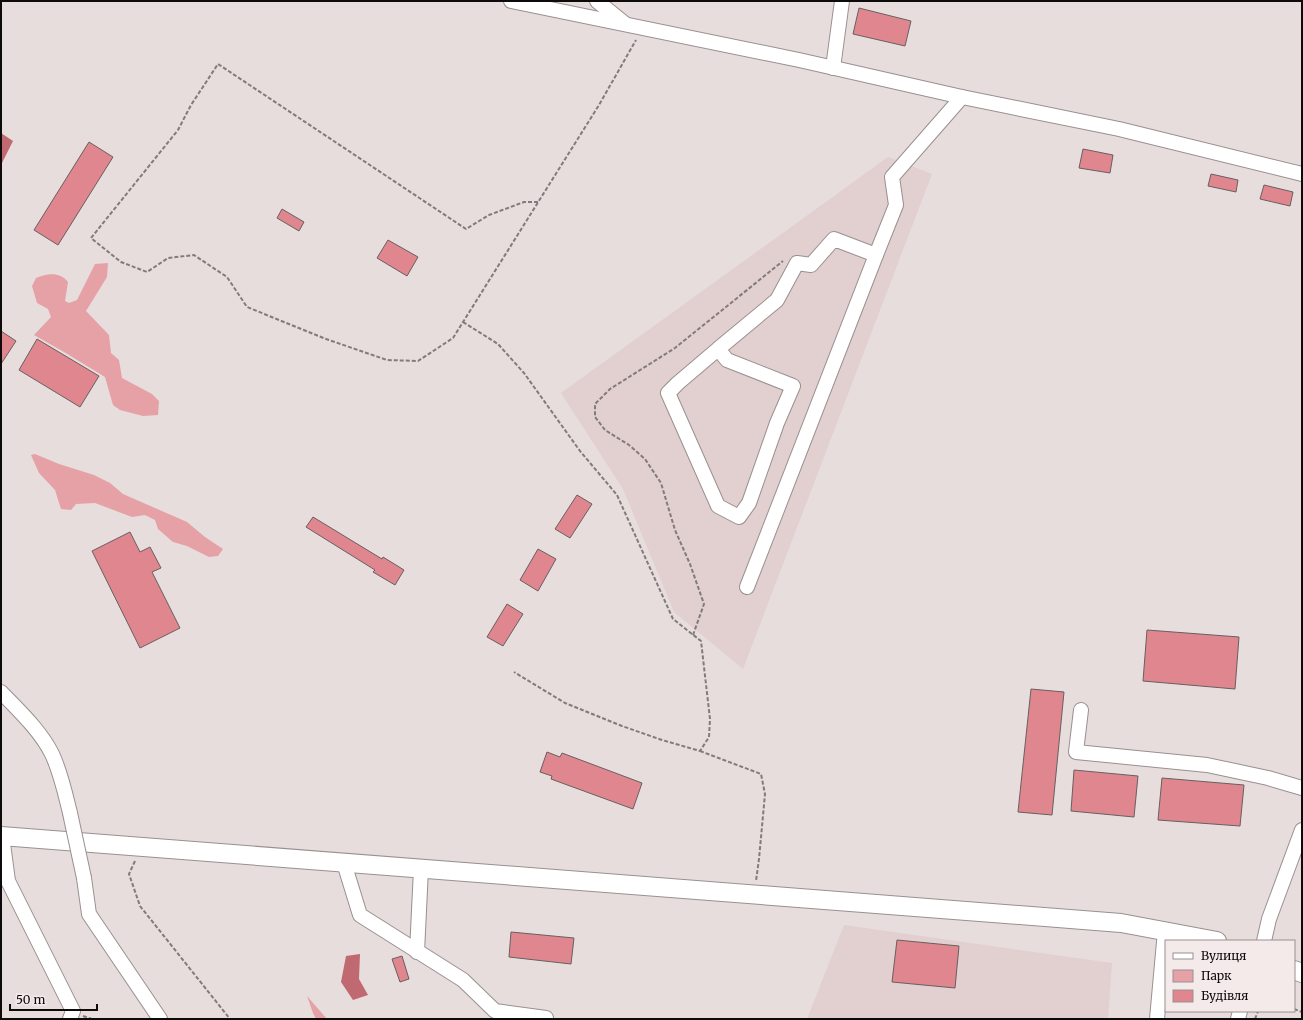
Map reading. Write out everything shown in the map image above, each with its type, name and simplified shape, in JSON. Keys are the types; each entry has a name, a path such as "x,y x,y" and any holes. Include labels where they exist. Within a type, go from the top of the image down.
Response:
{"main road":[{"path":"1,836 1121,923 1212,940"}],"street":[{"path":"511,1 1119,129 1302,174"},
{"path":"597,1 626,25"},
{"path":"834,68 842,1"},
{"path":"747,586 896,204 892,177 962,97"},
{"path":"718,349 727,360 792,386 777,423 750,504 739,518 718,506 668,393 678,383 718,349 777,300 797,263 811,265 834,239 876,255"},
{"path":"1,692 41,736 51,753 62,782 70,813 84,878 89,914 160,1019"},
{"path":"1081,710 1076,752 1207,765 1268,778 1302,788"},
{"path":"1264,940 1269,919 1302,830"},
{"path":"1,836 8,881 73,1012 70,1019"},
{"path":"344,863 360,915 463,980 495,1011 546,1018"},
{"path":"417,952 421,869"},
{"path":"1157,1019 1165,931"}],"path":[{"path":"538,202 524,202 489,215 466,229 218,64 191,105 178,130 91,238 121,262 147,272 168,258 194,255 227,277 247,307 326,339 387,360 418,361 452,338 463,322 599,105 643,28"},
{"path":"463,322 498,344 514,362 580,451 616,495 673,619 700,641 710,719 709,737 700,751"},
{"path":"514,672 565,703 629,729 700,751 761,774 765,794 759,859 753,894"},
{"path":"141,847 129,874 140,906 230,1019"}],"shaded area":[{"path":"1,133 13,141 1,165"},
{"path":"888,157 932,174 743,669 674,612 623,489 561,393"},
{"path":"844,925 1112,963 1108,1019 807,1019"},
{"path":"360,954 359,979 368,995 353,1000 341,982 346,956"}],"green space":[{"path":"108,263 107,277 86,311 109,335 111,353 119,360 122,378 152,394 159,401 158,415 143,416 120,410 113,405 105,377 34,335 51,317 48,309 37,303 32,286 36,278 53,274 61,276 68,282 65,301 69,303 77,300 95,264"},
{"path":"35,454 59,464 94,475 110,483 123,494 187,522 205,537 223,549 218,556 209,557 187,546 173,542 158,529 155,520 145,515 132,517 95,503 76,504 71,510 61,509 55,490 39,473 31,455"},
{"path":"307,996 327,1019 316,1019"}],"building":[{"path":"859,8 911,21 905,46 853,34"},
{"path":"89,142 113,157 58,245 34,230"},
{"path":"1083,149 1113,155 1110,173 1079,168"},
{"path":"1211,174 1238,180 1236,192 1208,186"},
{"path":"1264,185 1293,192 1290,206 1260,199"},
{"path":"282,209 304,222 299,231 277,218"},
{"path":"388,240 418,257 407,276 377,258"},
{"path":"1,331 16,341 1,364"},
{"path":"37,339 99,376 80,407 19,370"},
{"path":"577,495 592,504 570,538 555,529"},
{"path":"313,517 382,559 383,557 404,570 395,585 373,572 375,570 306,527"},
{"path":"130,532 140,552 150,547 161,568 152,572 180,628 140,648 92,551"},
{"path":"538,549 556,559 538,591 520,580"},
{"path":"507,604 523,614 503,646 487,637"},
{"path":"1147,630 1239,637 1235,689 1143,681"},
{"path":"1031,689 1064,692 1052,815 1018,812"},
{"path":"547,752 560,757 562,753 642,783 633,809 551,779 552,776 540,772"},
{"path":"1074,770 1138,776 1134,817 1071,811"},
{"path":"1162,778 1244,785 1240,826 1158,820"},
{"path":"511,932 574,938 571,964 509,957"},
{"path":"897,940 959,946 955,988 892,982"},
{"path":"402,956 409,979 400,982 392,959"}]}
